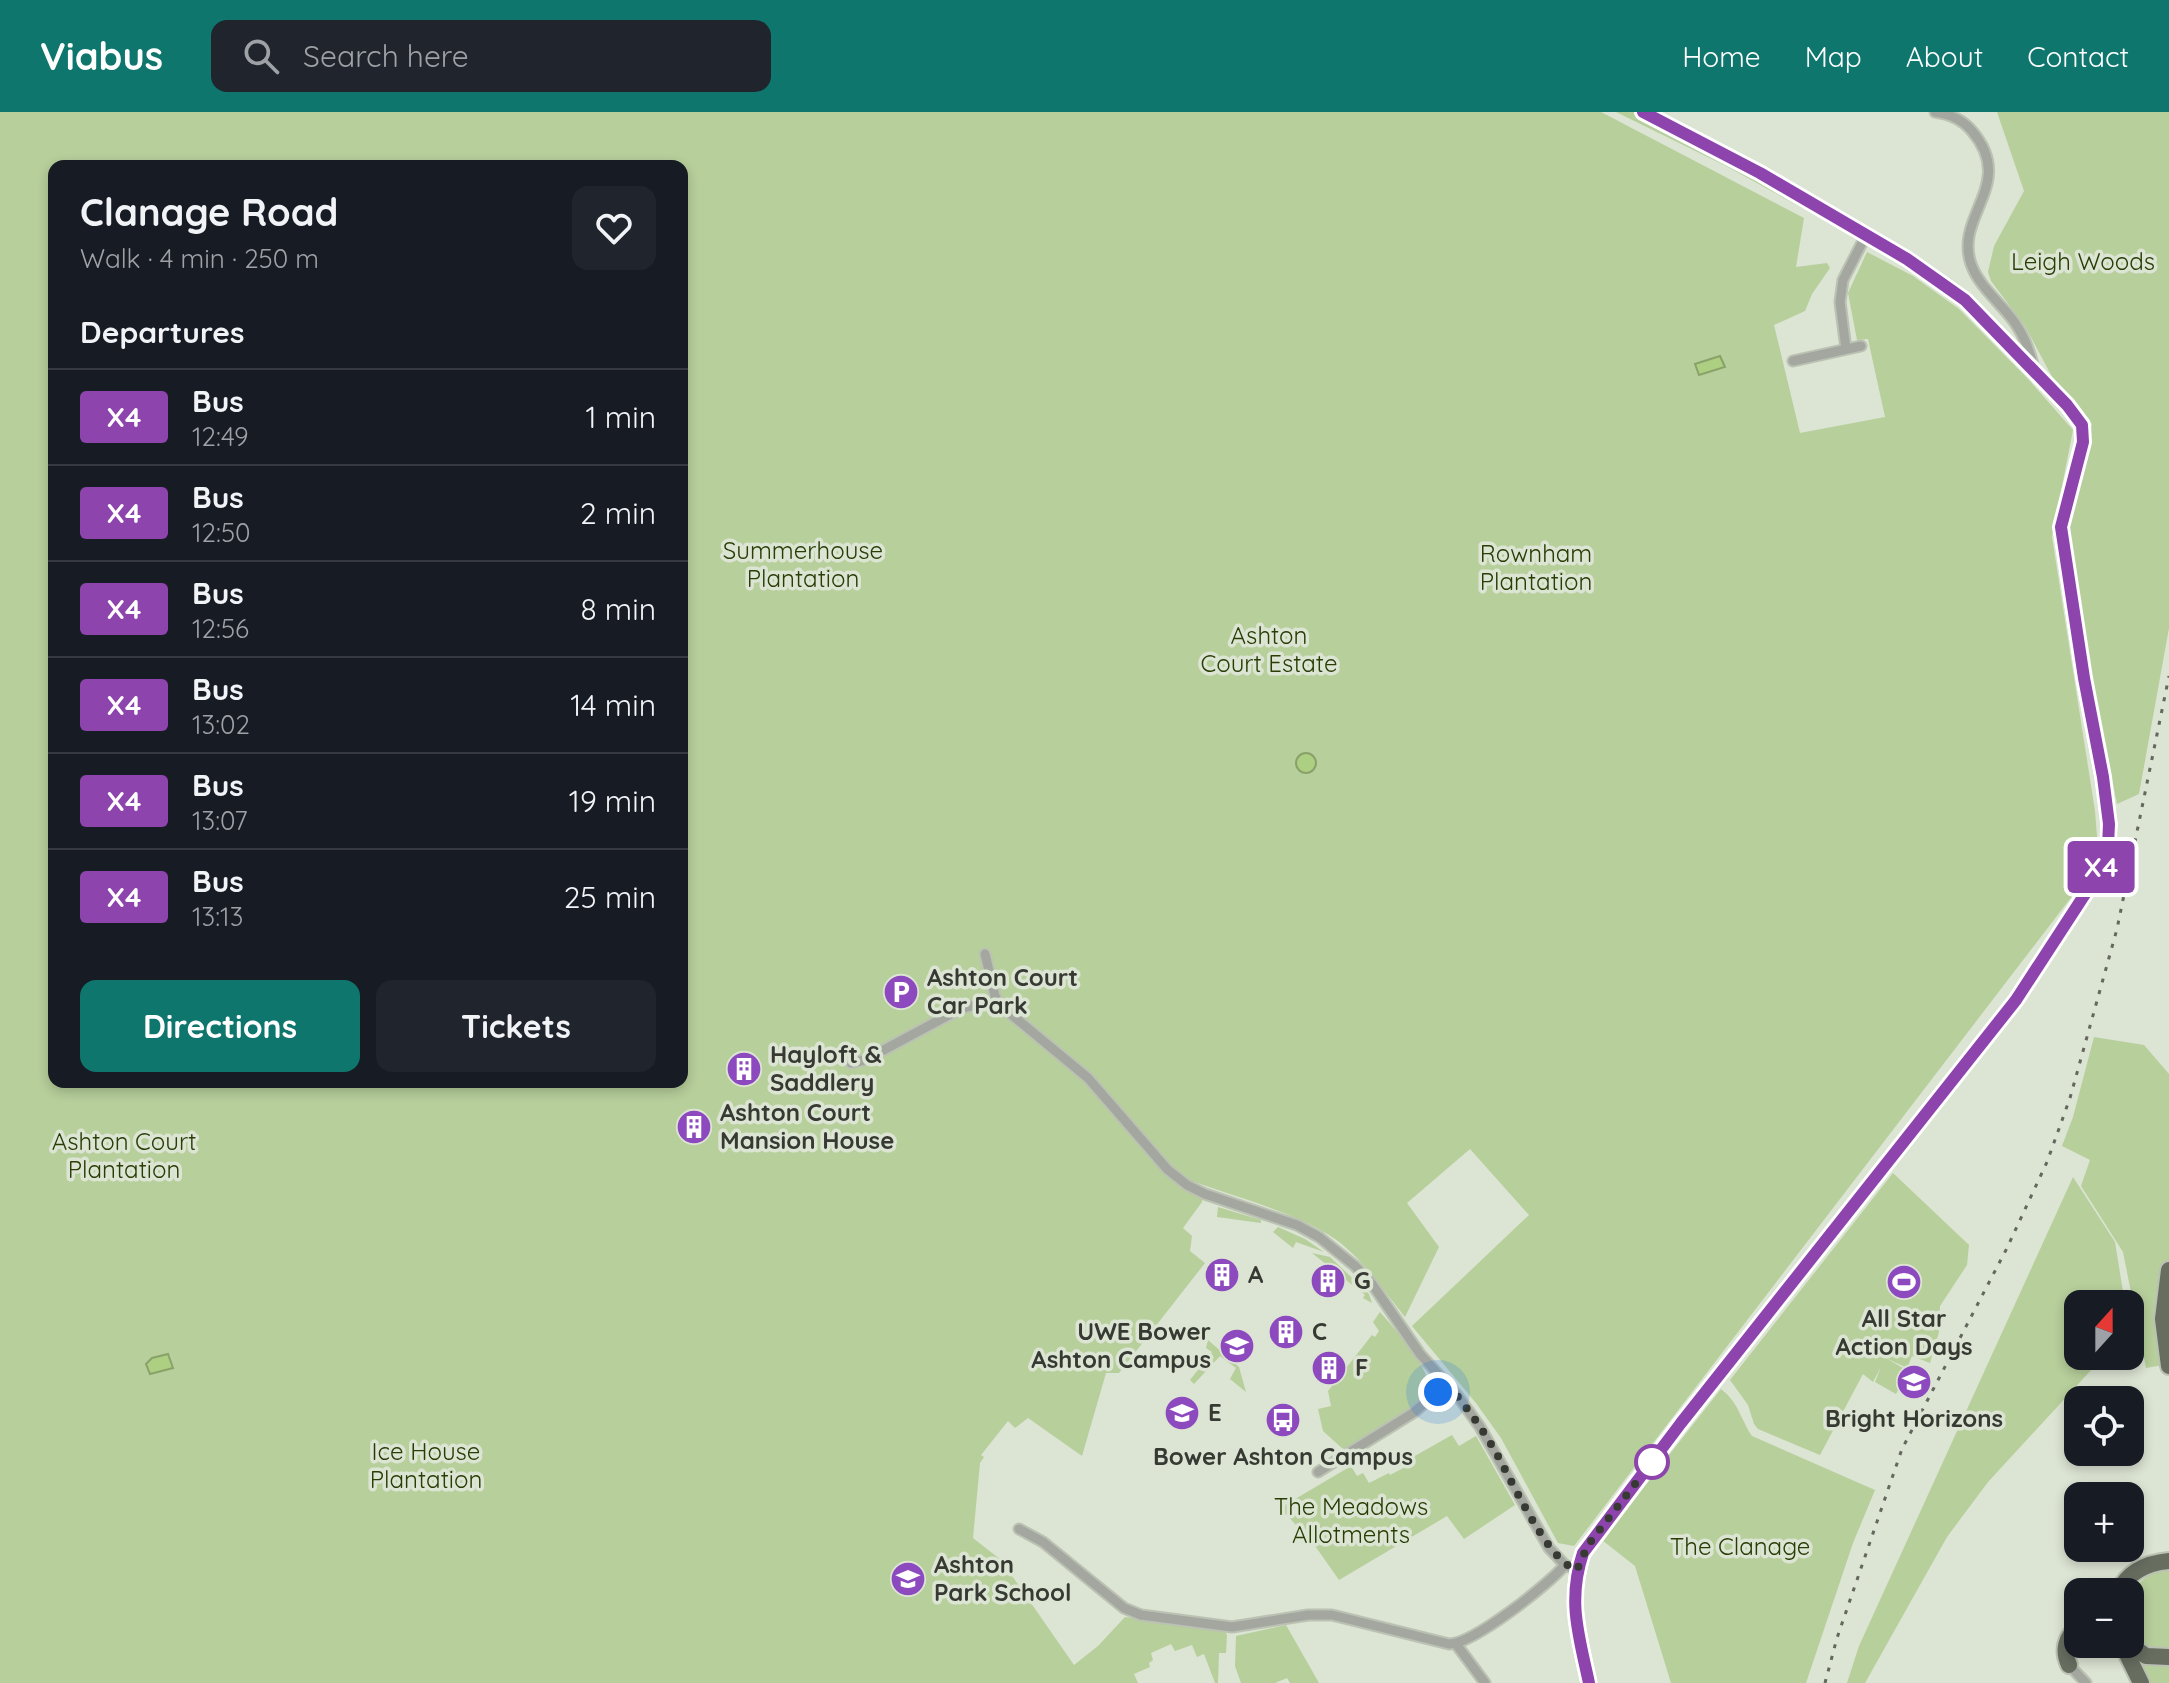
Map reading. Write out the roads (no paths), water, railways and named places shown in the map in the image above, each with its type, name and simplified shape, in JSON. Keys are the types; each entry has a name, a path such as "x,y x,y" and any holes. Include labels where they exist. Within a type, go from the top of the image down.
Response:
{"highway":[{"path":"2169,1270 2163,1319 2169,1366"},
{"path":"2127,1578 2138,1569 2169,1561"},
{"path":"2144,1655 2169,1657"},
{"path":"2066,1658 2069,1665"},
{"path":"2129,1658 2141,1683"}],"main road":[{"path":"1589,1683 1571,1568 1681,1423 2016,1000 2100,871 2108,846 2109,824 2061,527 2083,442 2082,425 1965,300 1907,259 1760,173 1643,112"}],"street":[{"path":"1935,112 1955,116 1968,126 1981,141 1988,157 1989,178 1968,241 1968,255 1973,272 2015,323 2028,347 2035,372"},
{"path":"1846,349 1840,302 1843,280 1866,235"},
{"path":"1793,361 1861,346"},
{"path":"985,954 995,996 1001,1006 1088,1078 1167,1169 1205,1194 1297,1225 1319,1237 1343,1255 1372,1284 1420,1354 1487,1437 1549,1548 1571,1568 1503,1616 1456,1644 1424,1640 1324,1614 1232,1627 1141,1615 1124,1608 1043,1542 1019,1529"},
{"path":"851,1063 865,1060 962,1008 990,1002 1001,1006"},
{"path":"1318,1472 1413,1413 1447,1384"},
{"path":"1456,1644 1485,1683"},
{"path":"2069,1665 2086,1683"}],"railway":[{"path":"1825,1683 1837,1638 1902,1449 2007,1248 2047,1162 2070,1098 2117,929 2169,676"}],"place":[{"name":"Ashton Court Car Park","path":"901,992"},
{"name":"Hayloft & Saddlery","path":"744,1069"},
{"name":"Ashton Court Mansion House","path":"694,1127"},
{"name":"A","path":"1222,1275"},
{"name":"G","path":"1328,1281"},
{"name":"All Star Action Days","path":"1904,1282"},
{"name":"C","path":"1286,1332"},
{"name":"UWE Bower Ashton Campus","path":"1237,1346"},
{"name":"F","path":"1329,1368"},
{"name":"Bright Horizons","path":"1914,1382"},
{"name":"E","path":"1182,1413"},
{"name":"Bower Ashton Campus","path":"1283,1420"},
{"name":"Ashton Park School","path":"908,1579"}],"park label":[{"name":"Leigh Woods","path":"2083,262"},
{"name":"Summerhouse Plantation","path":"803,565"},
{"name":"Rownham Plantation","path":"1536,568"},
{"name":"Ashton Court Estate","path":"1269,650"},
{"name":"Ashton Court Plantation","path":"124,1156"},
{"name":"Ice House Plantation","path":"426,1466"},
{"name":"The Meadows Allotments","path":"1351,1521"},
{"name":"The Clanage","path":"1740,1547"}]}
